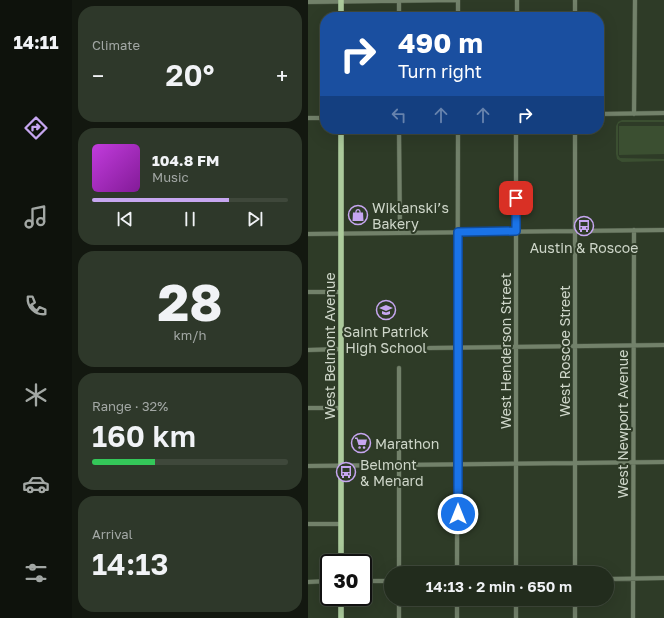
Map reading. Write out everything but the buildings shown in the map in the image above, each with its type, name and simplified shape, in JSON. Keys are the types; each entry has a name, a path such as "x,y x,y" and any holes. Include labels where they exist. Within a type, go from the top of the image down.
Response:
{"main road":[{"path":"341,1 341,12"},
{"name":"West Belmont Avenue","path":"341,134 341,554"},
{"path":"341,606 341,618"}],"street":[{"path":"399,0 399,12"},
{"path":"308,2 457,0 458,12"},
{"path":"516,0 516,12"},
{"path":"575,0 575,12"},
{"path":"634,114 635,0"},
{"path":"604,114 664,113"},
{"path":"308,118 320,118"},
{"path":"399,134 400,233"},
{"path":"457,566 458,134"},
{"name":"West Henderson Street","path":"516,134 516,566"},
{"name":"West Roscoe Street","path":"575,134 575,566"},
{"name":"West Newport Avenue","path":"633,618 634,230"},
{"path":"308,234 664,230"},
{"path":"308,292 341,292"},
{"path":"429,348 664,346"},
{"path":"308,350 341,349"},
{"path":"399,368 399,566"},
{"path":"308,408 341,408"},
{"path":"308,466 664,462"},
{"path":"308,524 341,524"},
{"path":"614,579 664,578"},
{"path":"308,582 320,581"},
{"path":"372,581 384,581"},
{"path":"399,606 399,618"},
{"path":"457,606 457,618"},
{"path":"516,606 516,618"},
{"path":"575,606 575,618"}],"green space":[{"path":"622,120 664,120 664,122 621,122 618,124 618,155 620,158 664,159 664,161 622,162 617,159 616,126 618,122"},
{"path":"619,126 664,126 664,154 619,155"}],"place":[{"name":"Wiklanski’s Bakery","path":"358,215"},
{"name":"Austin & Roscoe","path":"584,226"},
{"name":"Saint Patrick High School","path":"386,310"},
{"name":"Marathon","path":"361,443"},
{"name":"Belmont & Menard","path":"346,472"}],"route":[{"path":"458,514 458,232 516,231 516,198"}]}
